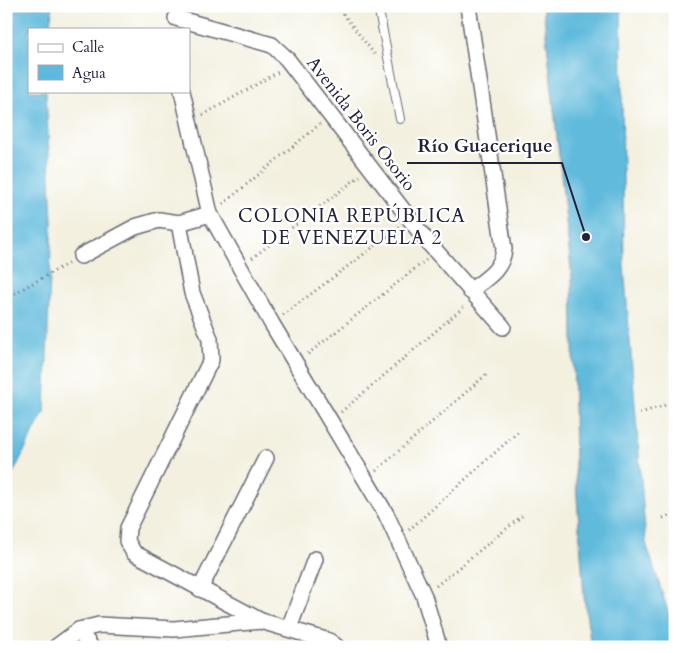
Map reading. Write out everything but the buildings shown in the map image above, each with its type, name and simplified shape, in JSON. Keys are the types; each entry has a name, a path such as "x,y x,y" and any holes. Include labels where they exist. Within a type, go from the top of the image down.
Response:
{"street":[{"path":"468,6 504,249 503,260 497,269 473,294"},
{"name":"Avenida Boris Osorio","path":"178,18 272,44 291,64 436,252 503,327"},
{"path":"182,92 210,214 272,324 386,514 424,596 438,647"},
{"path":"81,256 135,226 159,220 179,223 210,214"},
{"path":"179,223 192,293 210,339 211,360 128,528 128,541 134,553 261,621 329,641 337,647"},
{"path":"200,589 266,458"},
{"path":"289,628 315,559"},
{"path":"56,647 79,630 100,625 174,629 261,621"},
{"path":"79,630 91,647"}],"lane":[{"path":"378,6 400,119"}],"path":[{"path":"337,6 391,77"},
{"path":"188,123 291,64"},
{"path":"210,214 330,115"},
{"path":"240,267 371,168"},
{"path":"272,324 410,219"},
{"path":"296,363 436,252"},
{"path":"6,298 81,256"},
{"path":"331,421 473,294"},
{"path":"366,480 488,373"},
{"path":"640,413 675,402"},
{"path":"399,539 519,431"},
{"path":"663,518 675,514"},
{"path":"424,596 522,516"}],"water":[{"path":"6,6 53,6 49,28 28,28 28,92 46,92 52,221 45,410 6,487"},
{"path":"543,6 621,6 624,266 646,543 675,633 675,647 591,647 584,597 575,469 572,278"}],"place":[{"name":"Río Guacerique","path":"586,237"}],"district":[{"name":"COLONIA REPÚBLICA DE VENEZUELA 2","path":"352,227"}]}
